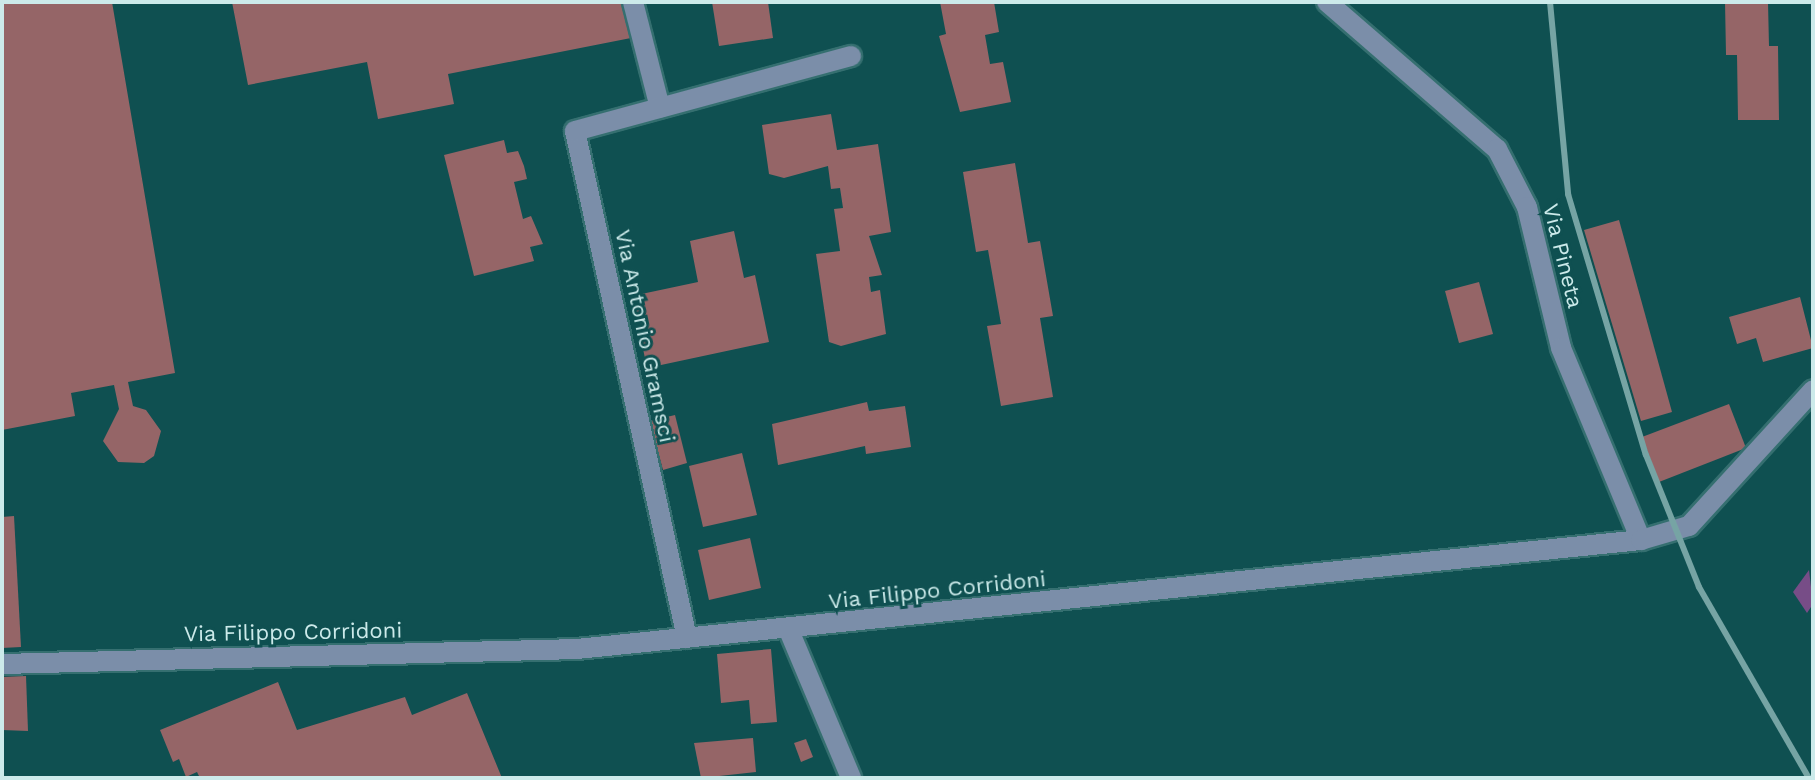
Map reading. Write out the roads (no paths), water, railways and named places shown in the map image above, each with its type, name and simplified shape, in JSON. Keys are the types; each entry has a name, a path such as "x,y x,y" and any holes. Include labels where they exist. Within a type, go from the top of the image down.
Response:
{"street":[{"path":"633,2 660,108"},
{"name":"Via Pineta","path":"1327,2 1497,149 1527,207 1561,348 1641,540"},
{"name":"Via Antonio Gramsci","path":"687,638 575,131 851,56"},
{"name":"Via Filippo Corridoni","path":"2,664 577,649 1641,540 1689,526 1813,390"},
{"path":"788,628 851,778"}],"railway":[{"path":"1550,2 1568,194 1646,455 1699,587 1809,778"}]}
